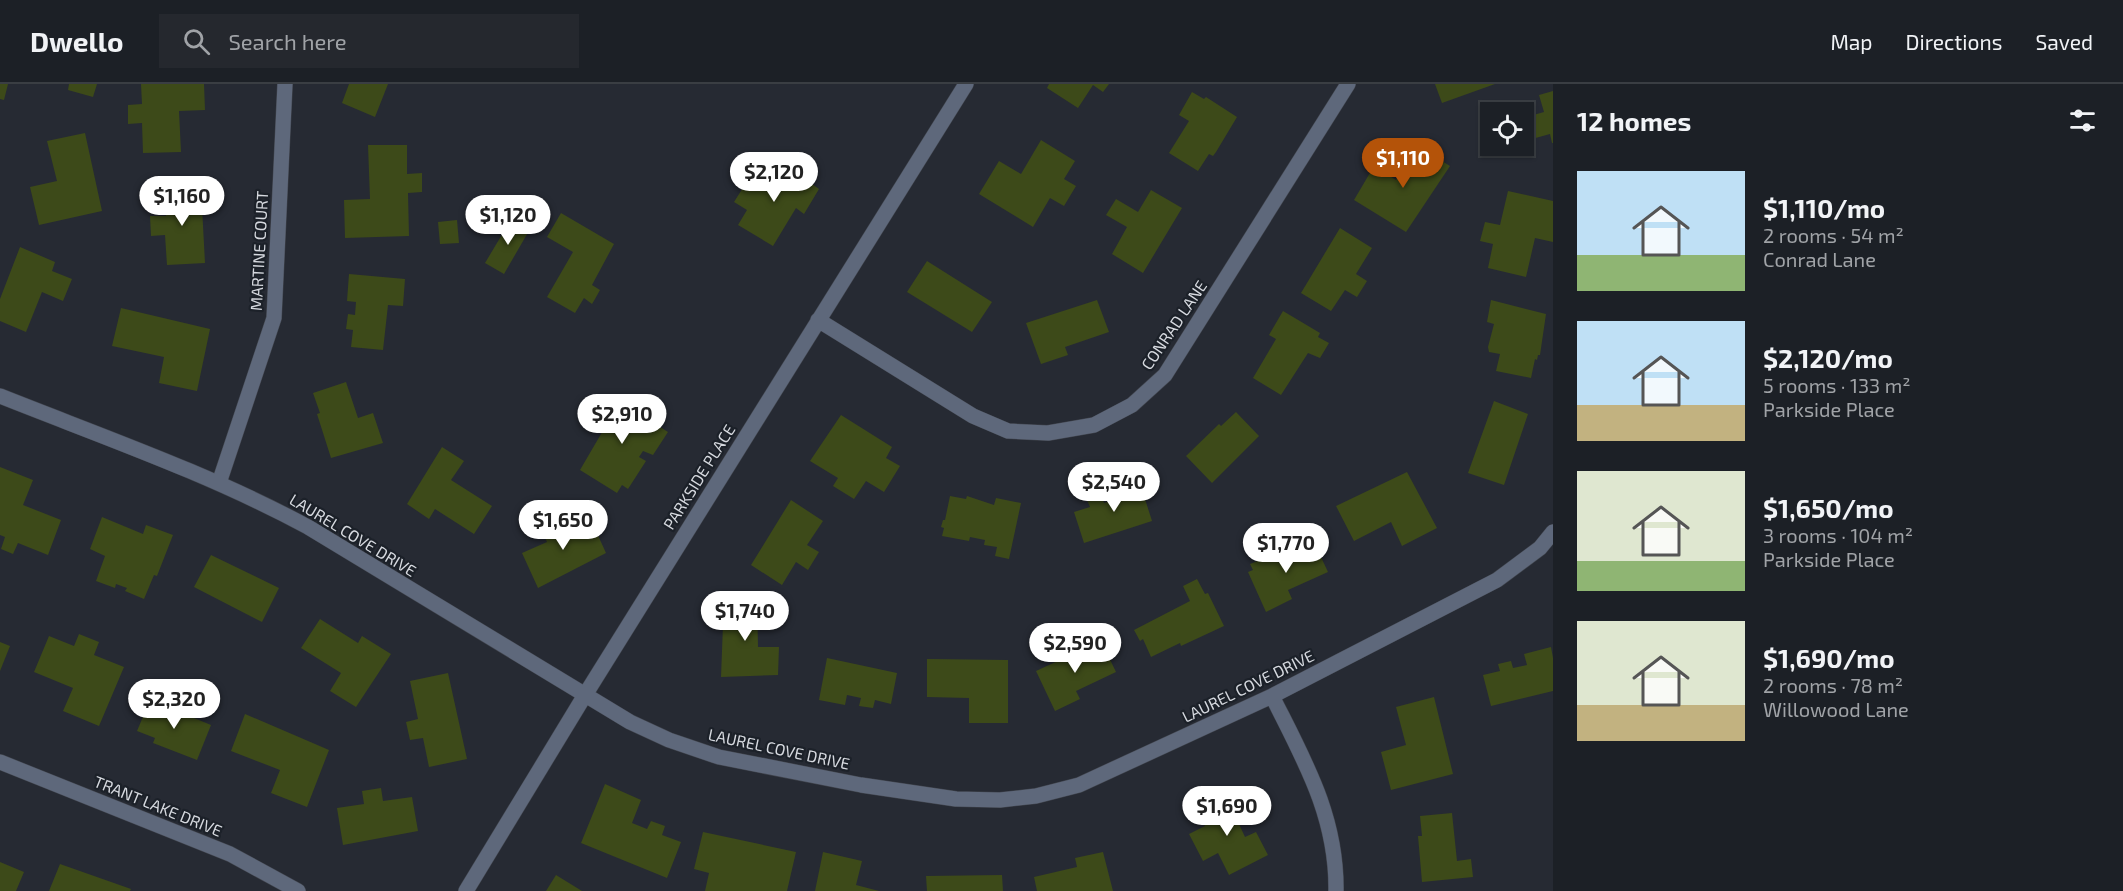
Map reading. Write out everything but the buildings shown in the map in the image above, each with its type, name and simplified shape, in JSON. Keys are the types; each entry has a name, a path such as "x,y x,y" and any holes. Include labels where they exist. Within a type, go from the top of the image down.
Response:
{"street":[{"name":"MARTINE COURT","path":"219,483 274,318 285,84"},
{"name":"PARKSIDE PLACE","path":"466,891 585,695 966,84"},
{"name":"CONRAD LANE","path":"818,320 973,416 1008,431 1048,433 1094,425 1132,405 1165,375 1348,84"},
{"name":"LAUREL COVE DRIVE","path":"0,396 219,483 308,526 630,722 669,740 719,757 861,785 956,799 1000,800 1036,796 1079,785 1272,696 1497,580 1546,551 1553,532"},
{"path":"1272,696 1315,784 1328,821 1336,869 1336,891"},
{"name":"TRANT LAKE DRIVE","path":"0,762 230,854 298,891"}]}
